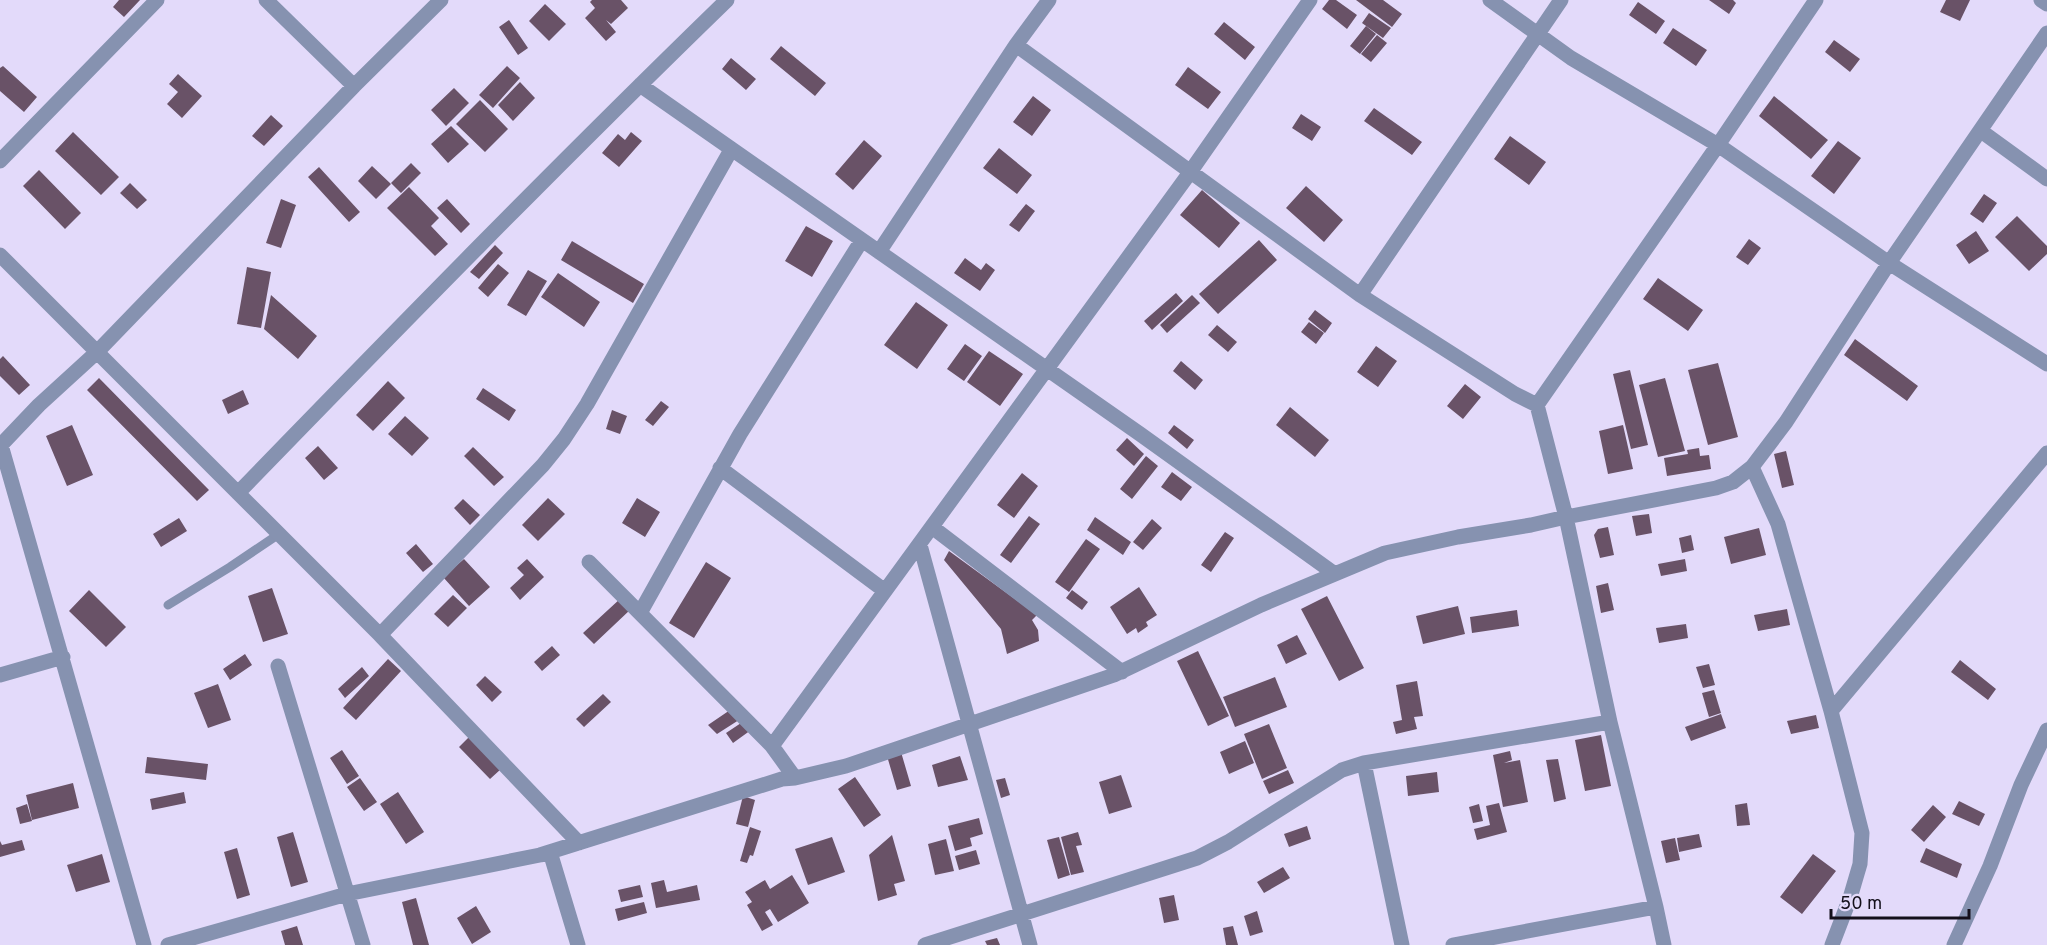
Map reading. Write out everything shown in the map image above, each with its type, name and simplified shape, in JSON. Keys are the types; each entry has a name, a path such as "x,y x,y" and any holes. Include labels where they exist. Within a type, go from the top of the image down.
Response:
{"street":[{"path":"0,161 157,0"},
{"path":"266,0 354,86"},
{"path":"144,945 1,446 39,405 97,352 354,86 441,0"},
{"path":"238,493 410,315 727,0"},
{"path":"879,252 1016,45 1049,0"},
{"path":"772,746 1191,171 1310,0"},
{"path":"1490,0 1571,58 1718,145 1889,263 2047,364"},
{"path":"1360,295 1561,0"},
{"path":"1537,405 1816,0"},
{"path":"2041,0 2047,4"},
{"path":"168,945 347,894 550,852 782,779 846,766 1122,672 1261,605 1386,554 1458,537 1531,525 1716,488 1733,482 1752,467 1786,422 1889,263 2047,33"},
{"path":"1016,45 1360,295 1515,394 1537,405 1566,517 1610,722 1664,945"},
{"path":"640,85 1047,368 1335,574"},
{"path":"1981,131 2047,179"},
{"path":"380,635 543,465 564,439 587,404 731,150"},
{"path":"640,613 720,468 862,240"},
{"path":"0,255 380,635 579,843"},
{"path":"1831,711 2047,453"},
{"path":"1752,467 1778,524 1831,711 1862,833 1860,864 1832,945"},
{"path":"720,468 885,591"},
{"path":"932,527 1122,672"},
{"path":"920,545 1030,945"},
{"path":"589,562 772,746 795,778"},
{"path":"0,675 63,657"},
{"path":"278,666 363,945"},
{"path":"925,945 1197,858 1228,842 1342,770 1364,763 1610,722"},
{"path":"1954,945 1990,866 2021,785 2047,730"},
{"path":"1364,763 1402,945"},
{"path":"550,852 578,945"},
{"path":"1454,945 1656,907"}],"lane":[{"path":"168,605 279,534"}],"building":[{"path":"119,0 140,0 124,17 113,7"},
{"path":"592,0 621,0 628,8 611,24 606,20 616,32 606,41 585,18 595,8 590,2"},
{"path":"1329,0 1336,0 1357,15 1347,29 1322,9"},
{"path":"1356,0 1383,0 1402,14 1392,27"},
{"path":"1709,0 1733,0 1736,3 1729,14"},
{"path":"1946,0 1970,0 1960,21 1940,12"},
{"path":"1638,2 1665,21 1656,34 1629,15"},
{"path":"545,4 566,24 549,41 529,21"},
{"path":"1369,13 1391,28 1383,38 1362,23"},
{"path":"509,20 528,48 518,55 499,27"},
{"path":"1224,22 1255,47 1245,60 1214,34"},
{"path":"1366,26 1376,34 1360,54 1350,46"},
{"path":"1673,28 1707,50 1696,66 1663,43"},
{"path":"1377,35 1387,43 1371,62 1361,54"},
{"path":"1834,40 1860,59 1850,72 1825,52"},
{"path":"781,46 826,83 815,96 770,59"},
{"path":"731,58 756,79 746,90 722,69"},
{"path":"3,66 37,97 24,112 0,91 0,68"},
{"path":"507,66 520,78 493,108 479,95"},
{"path":"1188,67 1221,92 1208,109 1175,85"},
{"path":"178,74 202,96 182,118 167,104 178,92 169,84"},
{"path":"520,82 535,98 513,121 498,105"},
{"path":"454,88 469,103 446,126 431,110"},
{"path":"1033,96 1051,110 1032,136 1013,122"},
{"path":"1774,96 1828,140 1811,159 1759,116"},
{"path":"480,100 508,129 485,152 456,124"},
{"path":"1374,108 1422,142 1412,155 1364,121"},
{"path":"1301,114 1321,127 1312,141 1292,128"},
{"path":"271,115 283,126 264,146 252,136"},
{"path":"451,126 469,144 448,163 431,144"},
{"path":"73,132 119,177 101,195 55,151"},
{"path":"631,132 642,141 619,167 602,153 618,134 625,140"},
{"path":"1510,136 1546,162 1529,185 1494,159"},
{"path":"864,140 882,156 853,190 835,174"},
{"path":"1838,141 1861,158 1834,194 1811,176"},
{"path":"999,148 1032,175 1017,194 983,168"},
{"path":"411,163 421,173 401,193 391,183"},
{"path":"372,166 391,184 376,199 358,181"},
{"path":"319,167 360,212 349,222 308,177"},
{"path":"39,170 81,213 65,229 23,186"},
{"path":"130,183 147,200 137,209 120,193"},
{"path":"1306,186 1343,220 1324,242 1286,208"},
{"path":"409,187 439,218 431,226 448,244 435,256 387,208"},
{"path":"1202,190 1240,223 1219,248 1180,215"},
{"path":"1984,194 1997,203 1983,223 1970,214"},
{"path":"281,199 296,205 281,248 266,243"},
{"path":"447,199 470,224 461,233 437,208"},
{"path":"1026,204 1035,211 1019,232 1009,225"},
{"path":"2017,216 2047,246 2047,254 2029,271 1995,237"},
{"path":"806,226 833,241 812,277 785,261"},
{"path":"1976,231 1989,251 1969,264 1956,245"},
{"path":"1749,239 1761,248 1748,265 1736,257"},
{"path":"1259,240 1277,260 1218,314 1199,294"},
{"path":"572,241 644,284 633,303 561,260"},
{"path":"495,245 503,253 479,279 470,272"},
{"path":"965,258 981,270 986,263 995,270 980,291 954,273"},
{"path":"498,264 509,273 488,297 478,288"},
{"path":"247,267 271,272 261,328 237,324"},
{"path":"528,270 547,281 526,316 507,305"},
{"path":"558,273 600,302 584,327 541,297"},
{"path":"1658,278 1703,310 1688,331 1643,299"},
{"path":"1176,293 1183,301 1152,330 1144,321"},
{"path":"271,295 317,336 298,359 264,329"},
{"path":"1192,295 1200,303 1167,333 1160,325"},
{"path":"916,302 948,325 917,369 884,345"},
{"path":"1315,310 1332,323 1325,333 1308,319"},
{"path":"1309,322 1324,333 1316,344 1301,332"},
{"path":"1217,325 1237,342 1228,352 1208,335"},
{"path":"1855,339 1918,386 1907,401 1844,355"},
{"path":"965,344 982,356 964,381 947,369"},
{"path":"1376,346 1397,361 1378,387 1357,372"},
{"path":"989,351 1023,374 1000,406 967,382"},
{"path":"3,356 30,385 19,395 0,376 0,359"},
{"path":"1181,361 1203,380 1195,390 1173,371"},
{"path":"1718,363 1738,437 1708,445 1688,370"},
{"path":"1630,370 1648,445 1631,449 1613,374"},
{"path":"99,378 209,490 197,501 87,390"},
{"path":"1665,378 1685,451 1658,457 1639,385"},
{"path":"388,381 405,398 373,431 356,415"},
{"path":"1465,384 1481,397 1463,419 1447,406"},
{"path":"483,388 516,410 509,421 476,399"},
{"path":"243,390 249,404 228,414 222,400"},
{"path":"661,401 669,407 653,426 645,420"},
{"path":"1290,407 1329,440 1315,457 1276,425"},
{"path":"612,410 627,416 620,434 606,429"},
{"path":"405,416 429,438 412,456 388,434"},
{"path":"72,425 93,475 67,486 46,436"},
{"path":"1174,425 1194,440 1187,449 1168,433"},
{"path":"1623,425 1633,469 1608,474 1599,431"},
{"path":"1127,438 1144,454 1134,466 1116,450"},
{"path":"318,446 338,468 324,480 305,458"},
{"path":"473,447 504,477 494,486 464,456"},
{"path":"1699,448 1700,456 1709,455 1711,469 1667,476 1664,458 1688,454 1687,450"},
{"path":"1786,451 1794,485 1782,488 1774,454"},
{"path":"1146,456 1158,466 1132,499 1120,489"},
{"path":"1172,472 1192,487 1181,501 1161,487"},
{"path":"1022,473 1038,486 1014,518 997,505"},
{"path":"548,498 565,514 538,541 522,525"},
{"path":"637,498 660,512 645,537 622,523"},
{"path":"463,499 480,515 470,525 454,508"},
{"path":"1649,514 1652,533 1636,536 1632,516"},
{"path":"1029,516 1040,524 1011,563 1000,555"},
{"path":"1095,517 1131,542 1123,555 1087,530"},
{"path":"179,518 187,531 161,547 153,534"},
{"path":"1152,519 1162,528 1143,550 1133,542"},
{"path":"1608,527 1614,555 1600,558 1594,535 1598,529"},
{"path":"1759,528 1766,555 1731,564 1724,537"},
{"path":"1225,532 1234,538 1211,572 1201,565"},
{"path":"1691,535 1694,550 1682,553 1679,538"},
{"path":"1086,539 1100,549 1069,592 1055,582"},
{"path":"416,544 433,564 423,572 406,553"},
{"path":"949,551 1037,615 1032,620 1038,630 1039,641 1007,654 1001,629 944,560"},
{"path":"464,559 490,587 469,606 443,577"},
{"path":"527,559 544,577 520,600 510,588 524,575 517,568"},
{"path":"1685,559 1687,571 1661,576 1658,564"},
{"path":"706,562 731,578 694,638 669,623"},
{"path":"1608,583 1614,610 1601,613 1596,586"},
{"path":"1139,587 1157,615 1146,622 1148,626 1138,633 1136,628 1127,634 1110,607"},
{"path":"272,588 288,634 263,642 248,596"},
{"path":"89,590 126,627 106,647 69,611"},
{"path":"1072,590 1088,602 1082,610 1066,598"},
{"path":"453,595 467,608 448,627 434,614"},
{"path":"1327,596 1364,668 1339,681 1301,609"},
{"path":"621,598 631,609 594,644 583,633"},
{"path":"1458,606 1465,634 1423,644 1416,616"},
{"path":"1787,609 1790,625 1758,631 1754,615"},
{"path":"1517,610 1519,626 1472,633 1470,617"},
{"path":"1686,624 1688,638 1659,643 1656,628"},
{"path":"1297,635 1307,654 1286,664 1277,645"},
{"path":"552,646 560,655 542,671 534,662"},
{"path":"1198,651 1229,716 1208,726 1177,661"},
{"path":"245,654 252,665 230,680 223,669"},
{"path":"388,659 401,671 356,720 343,708"},
{"path":"1960,660 1996,689 1988,700 1951,672"},
{"path":"1709,664 1715,685 1703,688 1696,667"},
{"path":"362,667 369,676 345,698 338,689"},
{"path":"485,676 502,692 492,702 476,685"},
{"path":"1275,677 1287,707 1235,727 1223,697"},
{"path":"1417,681 1423,716 1414,717 1417,729 1396,734 1393,722 1402,720 1396,685"},
{"path":"218,684 231,720 208,728 194,693"},
{"path":"1714,690 1721,713 1709,717 1702,693"},
{"path":"603,694 611,702 584,727 576,719"},
{"path":"733,708 742,718 717,734 708,725"},
{"path":"1721,714 1726,728 1691,741 1685,727"},
{"path":"1816,715 1819,728 1791,734 1787,721"},
{"path":"744,721 751,730 733,743 726,733"},
{"path":"1269,724 1287,768 1262,779 1244,734"},
{"path":"1601,735 1611,786 1585,791 1575,740"},
{"path":"469,737 501,769 490,779 459,747"},
{"path":"1245,741 1254,763 1229,774 1220,752"},
{"path":"342,750 359,776 347,784 330,758"},
{"path":"1510,751 1512,760 1504,763 1520,760 1528,802 1503,807 1493,755"},
{"path":"901,752 911,786 897,790 887,756"},
{"path":"960,756 968,780 938,787 932,765"},
{"path":"147,757 208,764 206,780 145,773"},
{"path":"1558,759 1566,799 1554,802 1546,760"},
{"path":"1288,770 1294,783 1269,794 1263,781"},
{"path":"1437,772 1439,792 1408,796 1406,776"},
{"path":"1121,775 1132,807 1109,814 1099,782"},
{"path":"855,777 881,815 864,827 838,789"},
{"path":"360,778 377,802 364,811 347,787"},
{"path":"1005,778 1010,795 1001,798 996,780"},
{"path":"73,783 79,808 32,820 26,795"},
{"path":"184,792 186,803 152,810 150,799"},
{"path":"398,792 424,832 406,844 380,804"},
{"path":"743,796 755,800 748,827 736,824"},
{"path":"1959,801 1985,814 1979,826 1952,814"},
{"path":"1499,803 1507,832 1477,840 1474,829 1490,825 1486,806"},
{"path":"1747,803 1750,825 1737,826 1735,805"},
{"path":"27,804 32,821 20,824 16,808"},
{"path":"1479,804 1483,821 1473,823 1469,807"},
{"path":"1933,805 1946,817 1924,842 1911,830"},
{"path":"979,818 983,834 970,838 972,846 955,851 948,826"},
{"path":"1307,826 1311,839 1289,847 1284,834"},
{"path":"750,827 761,831 753,856 750,855 747,863 740,861"},
{"path":"293,832 308,882 291,887 277,837"},
{"path":"1078,832 1082,845 1076,846 1084,872 1071,875 1061,837"},
{"path":"1699,834 1702,847 1679,852 1677,838"},
{"path":"892,835 905,881 894,884 897,895 878,901 869,855"},
{"path":"832,837 845,872 808,885 795,849"},
{"path":"1059,837 1070,875 1058,879 1047,840"},
{"path":"1675,838 1680,860 1666,863 1661,841"},
{"path":"946,839 954,871 935,875 928,844"},
{"path":"22,840 25,850 0,857 0,841 2,845"},
{"path":"237,848 250,895 237,899 224,852"},
{"path":"1926,848 1962,864 1957,878 1920,862"},
{"path":"976,850 980,864 959,870 955,856"},
{"path":"102,854 110,882 76,892 67,865"},
{"path":"1813,854 1836,871 1802,914 1780,897"},
{"path":"1283,867 1290,878 1264,893 1257,882"},
{"path":"792,875 809,903 778,922 770,909 765,912 773,925 762,931 747,905 752,902 745,892 765,880 770,889"},
{"path":"664,880 667,892 697,885 700,900 656,908 651,883"},
{"path":"640,885 643,897 621,902 618,890"},
{"path":"1174,895 1179,920 1164,923 1159,898"},
{"path":"416,898 429,945 413,945 402,902"},
{"path":"644,902 647,913 618,921 615,909"},
{"path":"476,906 491,932 472,944 457,918"},
{"path":"1257,911 1263,932 1250,936 1244,916"},
{"path":"297,926 303,945 285,945 281,931"},
{"path":"1233,926 1238,945 1226,945 1223,928"},
{"path":"997,938 1000,945 987,945 985,941"}]}
